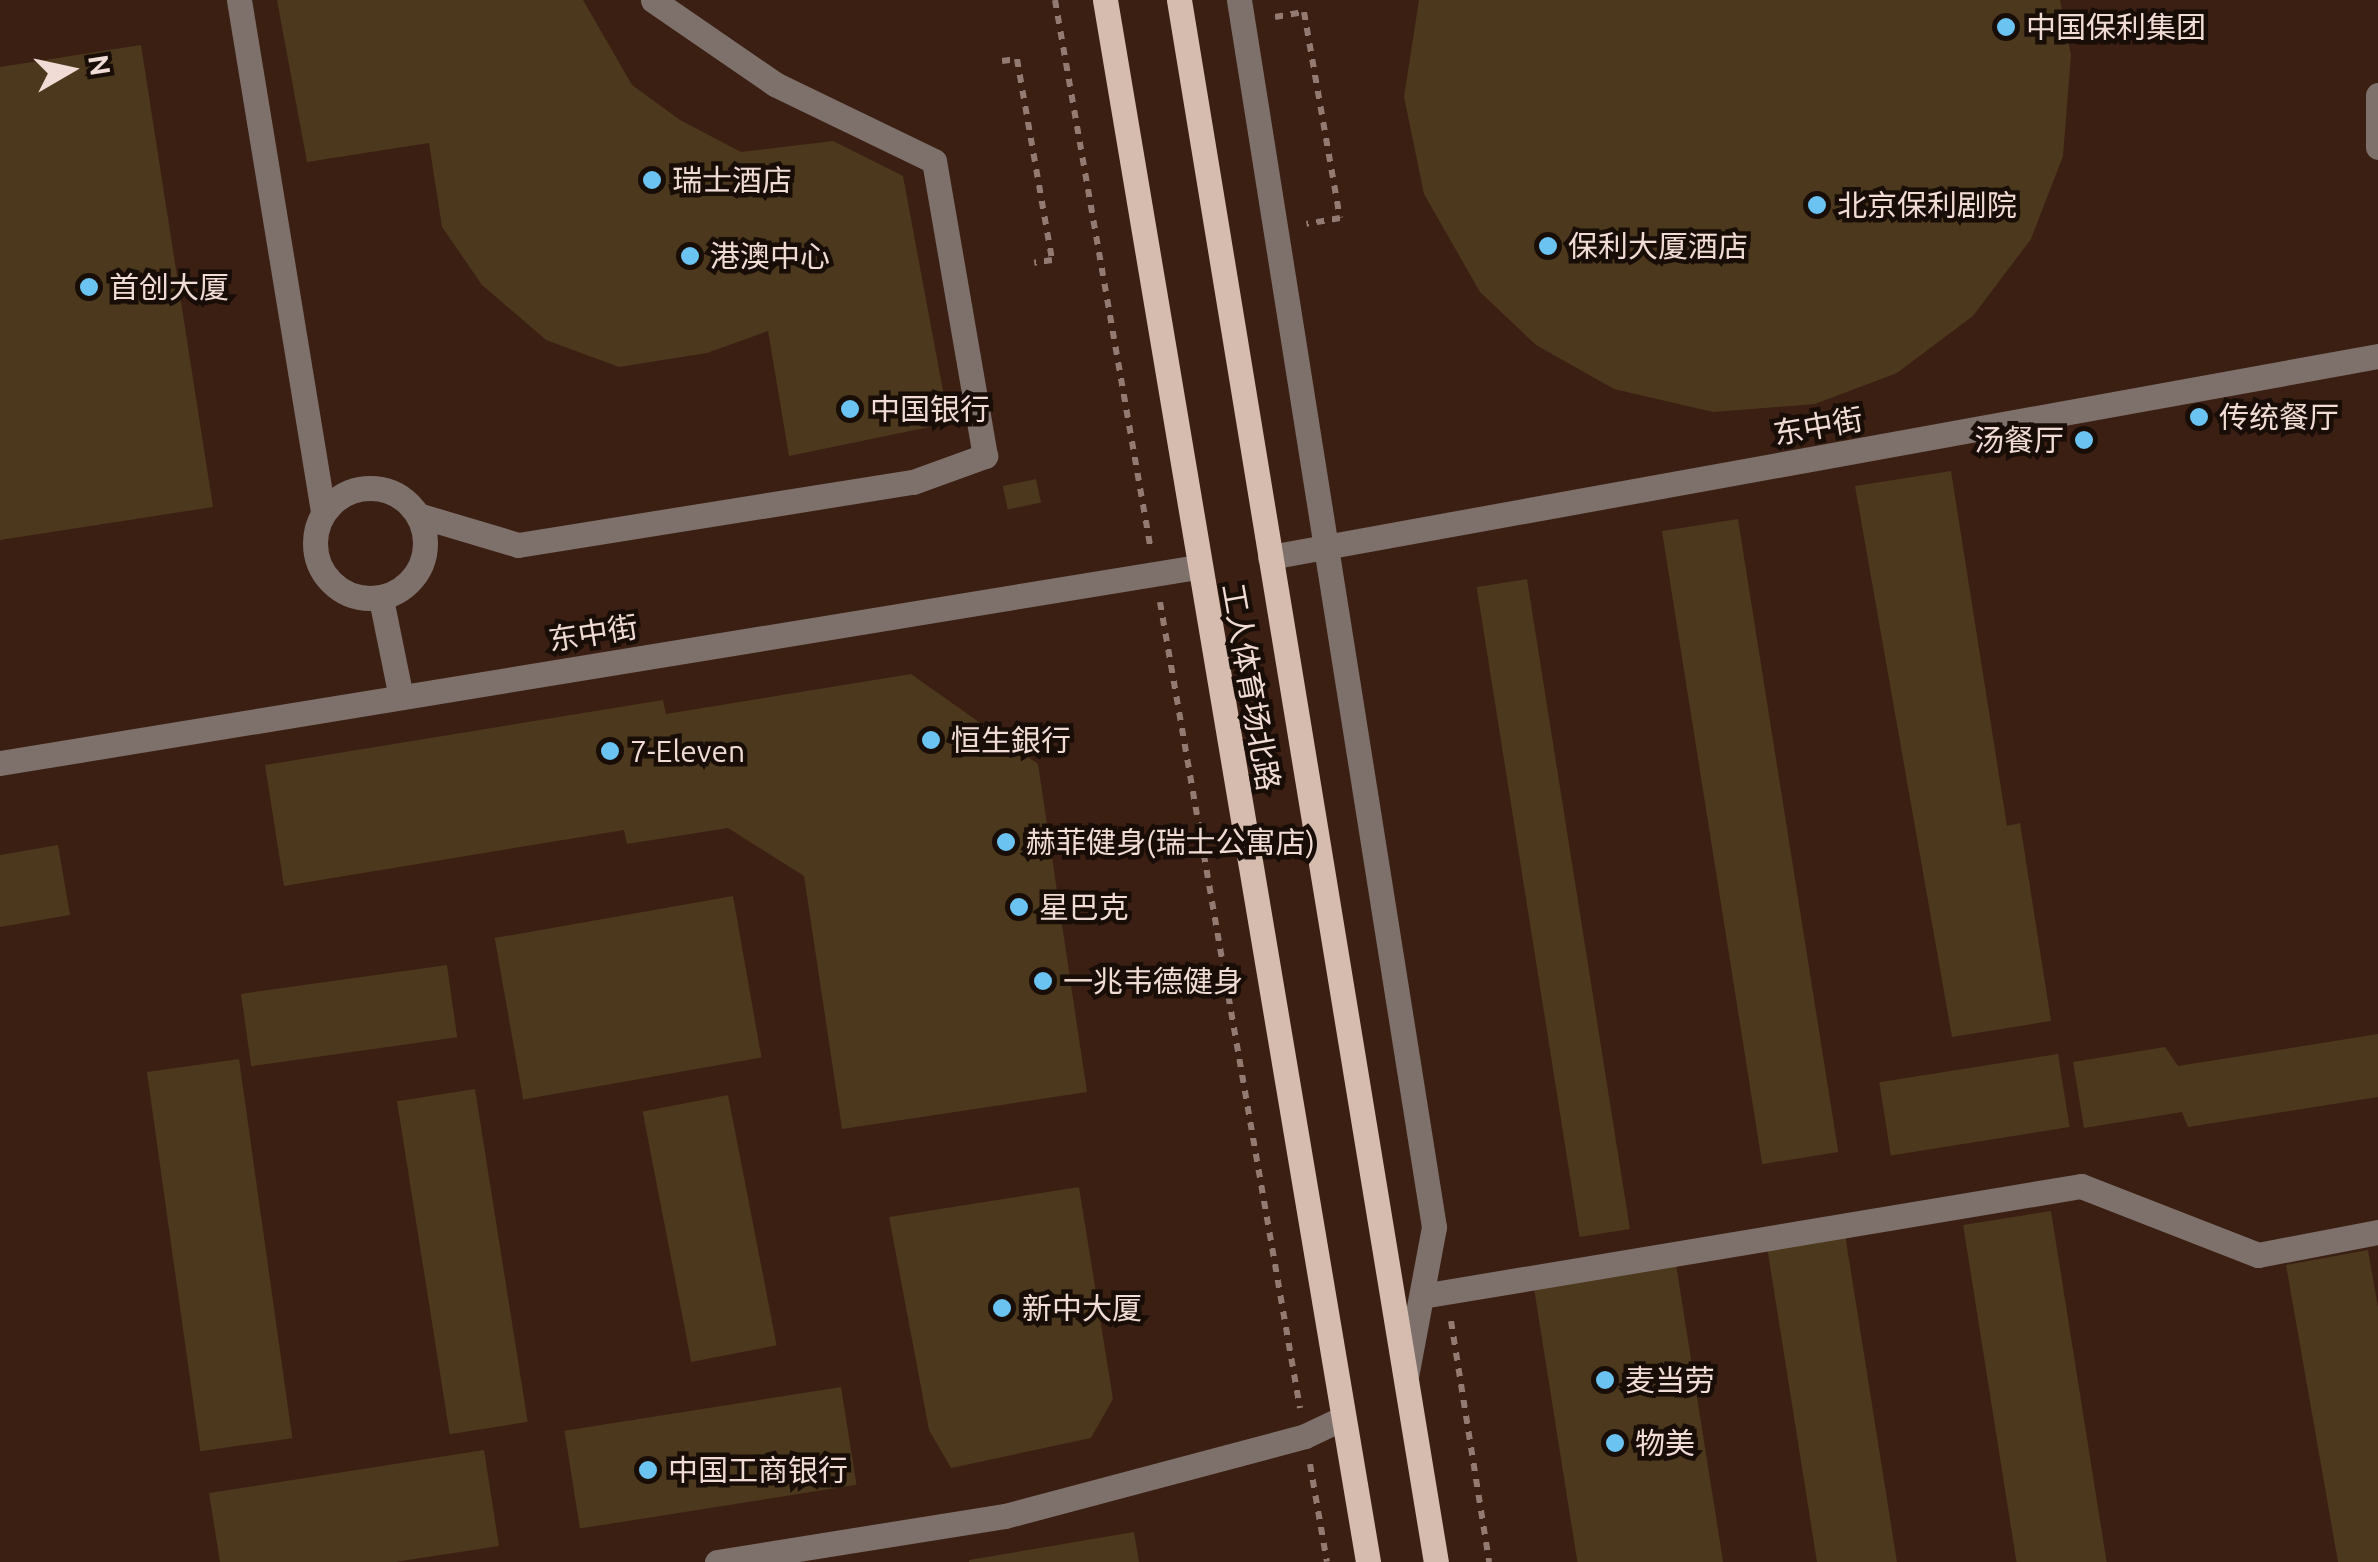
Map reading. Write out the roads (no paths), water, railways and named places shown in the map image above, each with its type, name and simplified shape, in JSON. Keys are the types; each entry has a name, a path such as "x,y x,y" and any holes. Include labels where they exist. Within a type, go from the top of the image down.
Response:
{"main road":[{"name":"工人体育场北路","path":"1105,0 1197,567 1368,1562"},
{"name":"工人体育场北路","path":"1178,0 1436,1562"}],"street":[{"path":"239,0 323,511 314,540 320,568 343,593 381,599 420,567 421,516"},
{"path":"323,511 360,488 393,491 421,516 518,545 913,482 985,456 934,161 775,84 653,0"},
{"name":"工人体育场北路","path":"1239,0 1434,1227 1434,1295 1406,1379"},
{"path":"2378,96 2378,147"},
{"name":"东中街","path":"1270,557 2378,356"},
{"name":"东中街","path":"0,764 1197,567"},
{"path":"381,599 401,698"},
{"path":"1434,1295 2080,1186 2258,1255 2378,1232"},
{"path":"717,1562 1005,1516 1305,1436 1343,1418"}],"place":[{"name":"中国保利集团","path":"2006,27"},
{"name":"瑞士酒店","path":"652,180"},
{"name":"北京保利剧院","path":"1817,205"},
{"name":"保利大厦酒店","path":"1548,246"},
{"name":"港澳中心","path":"690,256"},
{"name":"首创大厦","path":"89,287"},
{"name":"中国银行","path":"850,409"},
{"name":"传统餐厅","path":"2199,417"},
{"name":"汤餐厅","path":"2084,440"},
{"name":"恒生銀行","path":"931,740"},
{"name":"7-Eleven","path":"610,751"},
{"name":"赫菲健身(瑞士公寓店)","path":"1006,842"},
{"name":"星巴克","path":"1019,907"},
{"name":"一兆韦德健身","path":"1043,981"},
{"name":"新中大厦","path":"1002,1308"},
{"name":"麦当劳","path":"1605,1380"},
{"name":"物美","path":"1615,1443"},
{"name":"中国工商银行","path":"648,1470"}]}
